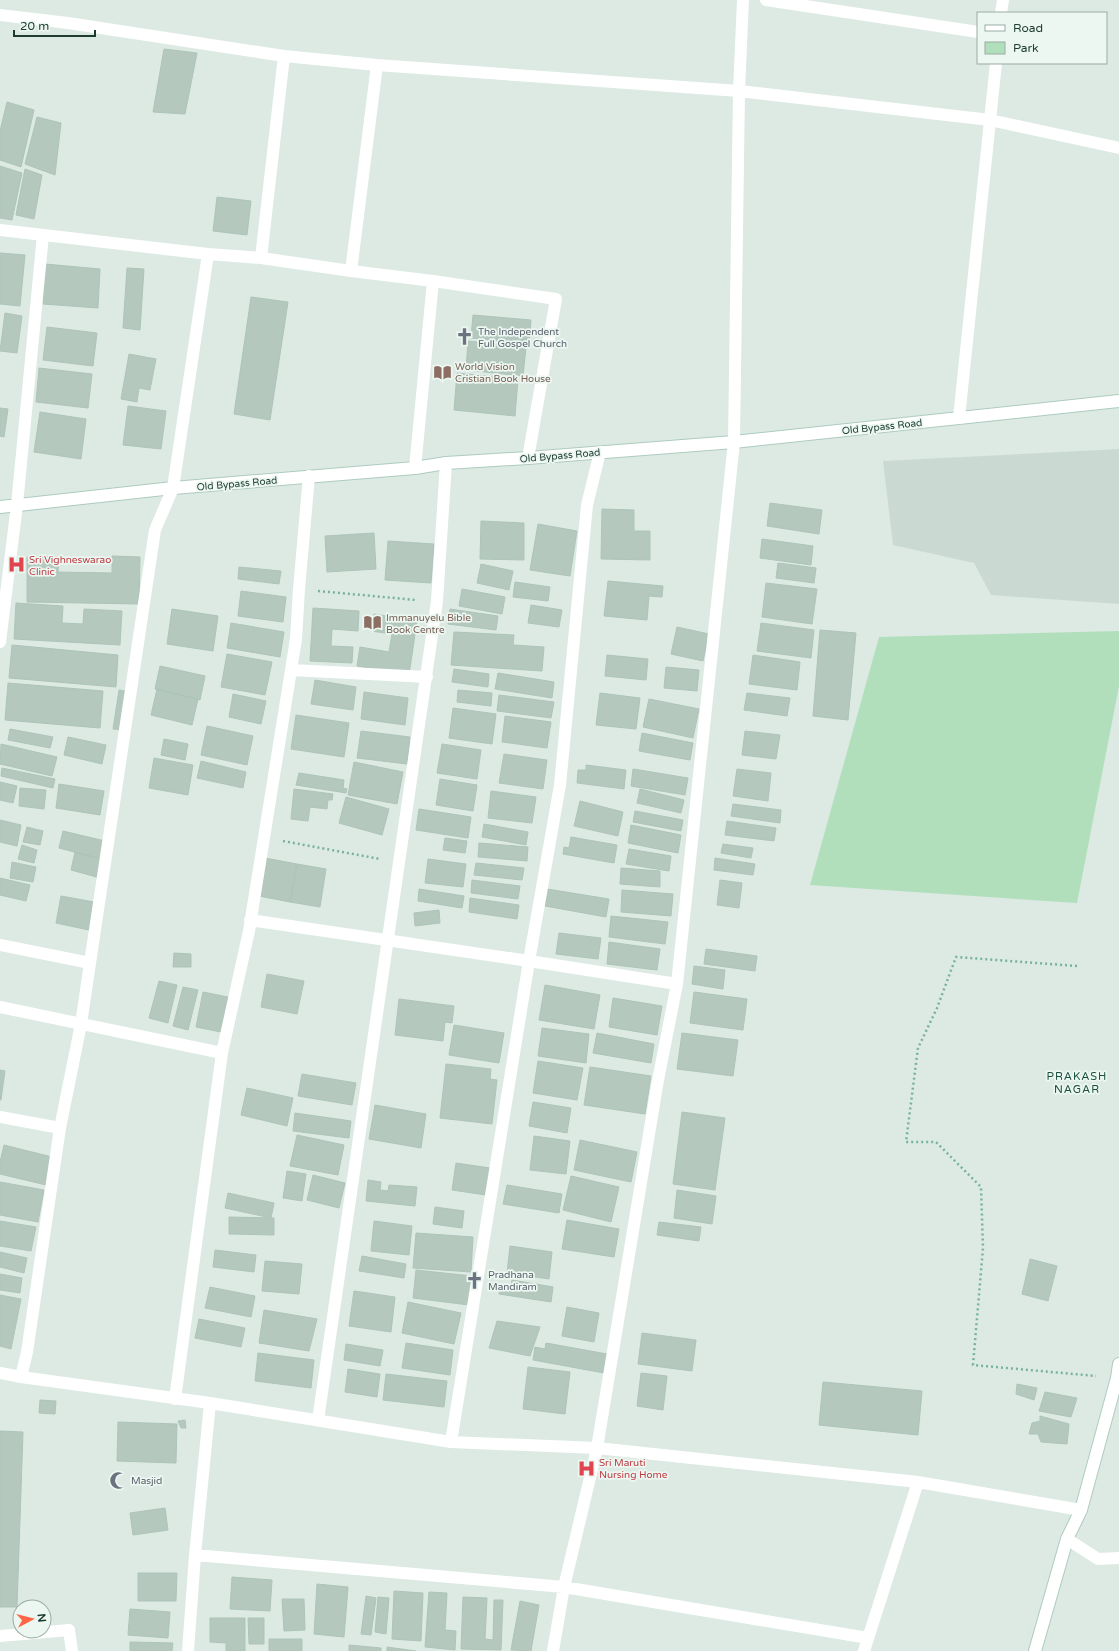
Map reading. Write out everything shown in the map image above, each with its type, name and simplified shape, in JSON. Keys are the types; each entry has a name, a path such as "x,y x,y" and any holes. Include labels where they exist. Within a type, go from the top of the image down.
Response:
{"street":[{"path":"553,1651 564,1587 597,1448 658,1080 677,984 734,442 739,90 743,0"},
{"path":"766,0 977,32"},
{"path":"1002,12 1003,0"},
{"path":"0,15 68,23 284,56 377,65 739,90 990,120 1119,148"},
{"path":"261,258 284,56"},
{"path":"959,418 996,64"},
{"path":"351,271 377,65"},
{"path":"0,230 208,254 261,258 556,299 528,458"},
{"path":"0,642 17,504 43,235"},
{"path":"21,1377 27,1352 60,1128 81,1024 155,530 173,488 208,254"},
{"path":"415,468 433,281"},
{"name":"Old Bypass Road","path":"0,507 173,488 415,468 446,463 734,442 1119,401"},
{"path":"451,1442 529,961 560,785 587,505 600,452"},
{"path":"318,1420 437,602 446,463"},
{"path":"175,1399 222,1053 250,920 296,639 309,476"},
{"path":"291,670 426,677"},
{"path":"250,920 677,984"},
{"path":"0,945 90,963"},
{"path":"0,1007 222,1053"},
{"path":"0,1117 60,1128"},
{"path":"1035,1651 1067,1539 1081,1510 1117,1378 1119,1364"},
{"path":"0,1372 21,1377 210,1403 451,1442 597,1448 918,1482 1081,1510"},
{"path":"188,1651 195,1555 210,1403"},
{"path":"864,1651 918,1482"},
{"path":"1067,1539 1098,1559 1119,1558"},
{"path":"195,1555 564,1587 868,1638"},
{"path":"0,1636 69,1630 72,1651"}],"path":[{"path":"299,589 437,602"},
{"path":"263,838 387,860"},
{"path":"1078,966 956,957 937,1008 918,1048 906,1142 936,1142 981,1187 983,1248 973,1365 1117,1378"}],"shaded area":[{"path":"1119,449 1119,604 991,595 974,563 893,545 883,461"}],"green space":[{"path":"1119,631 1119,686 1077,903 810,885 879,637"}],"building":[{"path":"164,49 197,53 185,114 153,112"},
{"path":"7,102 34,110 21,167 0,160 0,131"},
{"path":"37,117 61,123 55,175 25,164"},
{"path":"0,166 22,173 12,220 0,218"},
{"path":"25,169 42,175 34,219 16,215"},
{"path":"217,197 251,201 247,235 213,231"},
{"path":"0,253 25,255 20,306 0,304"},
{"path":"45,264 100,269 98,308 43,304"},
{"path":"127,268 144,269 140,330 123,328"},
{"path":"251,297 288,302 270,420 234,414"},
{"path":"5,313 22,316 17,353 0,351"},
{"path":"473,315 531,320 529,344 471,338"},
{"path":"47,327 97,333 93,366 43,360"},
{"path":"468,341 526,347 523,376 466,370"},
{"path":"129,354 156,359 150,390 139,388 137,402 121,399"},
{"path":"39,368 92,374 88,408 36,402"},
{"path":"457,373 518,379 515,416 454,410"},
{"path":"128,406 166,411 161,449 123,445"},
{"path":"0,408 8,409 4,437 0,436"},
{"path":"40,412 86,419 81,459 34,452"},
{"path":"770,503 822,510 819,534 767,526"},
{"path":"602,509 634,510 634,531 650,531 650,560 601,559"},
{"path":"481,521 524,523 524,560 480,559"},
{"path":"538,524 577,531 570,576 530,570"},
{"path":"374,533 376,569 327,572 325,536"},
{"path":"762,539 813,546 811,565 760,558"},
{"path":"388,541 434,544 431,583 385,580"},
{"path":"112,556 140,557 139,604 27,602 27,557 59,557 58,572 112,573"},
{"path":"778,563 816,568 814,583 776,578"},
{"path":"481,564 513,571 509,590 477,583"},
{"path":"239,567 281,571 279,584 238,579"},
{"path":"608,581 663,586 662,597 649,596 647,620 604,616"},
{"path":"515,582 550,587 548,601 513,597"},
{"path":"766,583 817,589 812,624 762,617"},
{"path":"462,589 505,597 502,614 459,606"},
{"path":"241,591 286,597 283,622 238,616"},
{"path":"16,603 63,606 62,623 83,624 84,609 122,611 120,645 14,639"},
{"path":"531,605 562,610 559,627 528,623"},
{"path":"313,608 359,611 358,631 332,629 331,646 353,647 352,663 310,661"},
{"path":"172,609 218,616 213,651 167,644"},
{"path":"450,609 498,616 496,630 448,624"},
{"path":"374,614 417,621 409,675 357,666 360,647 389,652 392,634 371,631"},
{"path":"231,623 284,632 280,657 227,648"},
{"path":"761,623 814,630 811,658 757,651"},
{"path":"677,627 709,634 703,661 671,654"},
{"path":"820,630 856,633 848,720 813,716"},
{"path":"454,632 514,635 513,645 544,647 542,671 451,665"},
{"path":"12,645 118,655 116,687 9,678"},
{"path":"227,654 272,662 265,695 221,687"},
{"path":"607,655 648,659 646,680 605,676"},
{"path":"753,655 800,662 797,690 749,684"},
{"path":"160,666 205,676 200,700 155,689"},
{"path":"666,667 699,670 697,691 664,688"},
{"path":"454,669 489,674 488,687 452,682"},
{"path":"498,673 554,682 552,698 495,689"},
{"path":"315,680 356,687 353,710 311,704"},
{"path":"8,683 103,691 100,728 5,720"},
{"path":"157,689 198,699 192,725 151,715"},
{"path":"119,690 132,692 126,730 113,729"},
{"path":"458,690 492,693 491,706 457,702"},
{"path":"364,692 408,698 405,725 361,719"},
{"path":"600,693 640,698 636,729 596,725"},
{"path":"747,693 790,698 787,716 744,710"},
{"path":"233,694 266,701 261,724 229,717"},
{"path":"499,695 554,702 551,718 497,711"},
{"path":"649,699 699,709 693,738 643,727"},
{"path":"453,708 496,714 492,744 449,738"},
{"path":"296,715 349,723 344,757 291,749"},
{"path":"505,716 551,722 547,748 502,742"},
{"path":"207,726 253,736 247,765 201,755"},
{"path":"10,729 53,737 50,748 8,740"},
{"path":"361,731 410,737 407,764 357,758"},
{"path":"745,731 780,735 776,759 742,755"},
{"path":"642,733 693,743 690,760 639,751"},
{"path":"68,737 106,745 102,764 64,755"},
{"path":"164,739 188,744 185,760 161,755"},
{"path":"1,744 57,757 52,776 0,764"},
{"path":"442,744 481,750 477,779 437,773"},
{"path":"504,754 547,760 543,789 499,783"},
{"path":"154,758 193,765 188,795 149,788"},
{"path":"201,761 246,772 243,788 197,778"},
{"path":"354,762 403,772 397,804 348,795"},
{"path":"586,765 626,770 624,789 577,783 578,770 586,770"},
{"path":"2,768 55,779 53,788 1,776"},
{"path":"633,769 688,778 685,795 631,786"},
{"path":"737,769 771,773 768,801 733,796"},
{"path":"299,773 344,780 343,788 347,789 346,793 296,785"},
{"path":"440,779 477,785 473,811 436,805"},
{"path":"0,782 17,786 13,803 0,800"},
{"path":"59,784 104,791 100,815 56,808"},
{"path":"20,788 46,790 44,809 19,806"},
{"path":"294,789 333,794 332,800 328,800 327,809 310,807 308,821 291,819"},
{"path":"640,789 684,800 681,813 637,803"},
{"path":"491,791 536,797 532,823 488,818"},
{"path":"346,797 389,809 382,835 339,823"},
{"path":"580,801 623,812 618,836 574,826"},
{"path":"733,804 781,810 780,823 731,816"},
{"path":"419,809 471,817 468,838 416,830"},
{"path":"635,811 683,820 681,831 633,822"},
{"path":"0,820 21,825 17,846 0,842"},
{"path":"727,821 776,828 774,841 725,835"},
{"path":"484,824 528,832 526,845 482,837"},
{"path":"631,825 681,835 678,853 628,843"},
{"path":"27,827 43,831 40,845 23,842"},
{"path":"63,831 105,841 101,859 59,848"},
{"path":"571,837 617,845 614,863 563,854 564,847 569,848"},
{"path":"445,838 467,841 465,853 443,850"},
{"path":"479,843 528,847 527,861 478,857"},
{"path":"723,844 753,848 751,858 721,853"},
{"path":"22,845 37,850 34,863 18,859"},
{"path":"629,849 671,856 669,871 626,864"},
{"path":"75,852 109,861 104,879 71,870"},
{"path":"265,858 297,864 290,902 259,896"},
{"path":"715,858 755,864 753,875 714,870"},
{"path":"428,859 466,864 463,887 425,883"},
{"path":"12,862 36,867 33,882 10,878"},
{"path":"476,863 524,868 522,880 474,875"},
{"path":"297,864 326,869 320,907 290,902"},
{"path":"621,868 660,871 660,887 620,884"},
{"path":"0,878 30,885 26,901 0,895"},
{"path":"472,880 520,886 518,899 471,893"},
{"path":"720,880 742,883 739,908 717,905"},
{"path":"419,889 464,896 462,908 418,901"},
{"path":"547,889 609,899 606,917 545,906"},
{"path":"622,890 673,894 671,916 621,912"},
{"path":"61,896 94,902 89,930 56,923"},
{"path":"470,898 519,905 517,919 469,912"},
{"path":"439,910 440,923 415,926 414,913"},
{"path":"611,916 668,922 665,944 609,937"},
{"path":"559,933 601,938 598,959 556,954"},
{"path":"609,942 660,949 657,970 607,964"},
{"path":"706,949 757,956 755,971 704,964"},
{"path":"174,953 191,954 191,967 173,967"},
{"path":"694,966 725,970 723,989 692,984"},
{"path":"267,974 304,981 297,1014 261,1007"},
{"path":"159,981 177,985 168,1023 149,1018"},
{"path":"545,985 600,995 594,1029 539,1020"},
{"path":"183,987 198,990 188,1030 173,1026"},
{"path":"203,992 228,997 221,1032 196,1027"},
{"path":"694,992 747,999 743,1030 690,1023"},
{"path":"613,998 662,1006 657,1035 609,1027"},
{"path":"399,999 454,1006 452,1023 445,1022 443,1041 395,1035"},
{"path":"454,1025 504,1033 499,1063 449,1055"},
{"path":"542,1028 589,1034 586,1063 538,1056"},
{"path":"597,1033 654,1044 651,1063 593,1053"},
{"path":"682,1033 738,1040 733,1076 677,1069"},
{"path":"538,1061 583,1068 577,1100 533,1093"},
{"path":"446,1064 491,1069 490,1079 497,1080 492,1124 440,1118"},
{"path":"590,1067 651,1076 645,1114 584,1105"},
{"path":"0,1070 5,1071 1,1100 0,1100"},
{"path":"302,1074 356,1083 352,1105 298,1096"},
{"path":"247,1088 293,1098 287,1126 241,1115"},
{"path":"533,1102 571,1108 567,1133 529,1126"},
{"path":"375,1105 426,1114 421,1148 369,1139"},
{"path":"682,1112 725,1118 715,1190 673,1184"},
{"path":"295,1113 351,1121 349,1138 293,1131"},
{"path":"297,1135 344,1145 338,1175 290,1166"},
{"path":"534,1136 570,1141 566,1174 530,1170"},
{"path":"580,1140 637,1152 631,1182 574,1170"},
{"path":"4,1145 52,1157 46,1185 0,1174 0,1162"},
{"path":"456,1163 490,1168 486,1195 452,1190"},
{"path":"287,1171 306,1174 302,1201 283,1198"},
{"path":"313,1175 345,1183 339,1208 307,1200"},
{"path":"571,1176 619,1187 611,1222 563,1210"},
{"path":"368,1180 381,1182 380,1190 388,1191 389,1185 417,1187 415,1206 366,1201"},
{"path":"0,1182 44,1190 38,1222 0,1215"},
{"path":"507,1185 562,1194 559,1213 503,1204"},
{"path":"677,1190 716,1196 712,1224 674,1218"},
{"path":"228,1193 274,1203 271,1218 225,1208"},
{"path":"435,1207 464,1211 462,1228 433,1224"},
{"path":"229,1217 274,1218 274,1235 229,1234"},
{"path":"567,1220 619,1229 614,1257 562,1249"},
{"path":"0,1221 36,1227 31,1251 0,1246"},
{"path":"374,1221 412,1226 409,1255 371,1251"},
{"path":"659,1222 701,1227 699,1241 657,1235"},
{"path":"416,1233 473,1237 471,1272 413,1268"},
{"path":"510,1246 552,1252 549,1279 507,1273"},
{"path":"215,1250 256,1255 254,1272 213,1267"},
{"path":"0,1252 27,1258 24,1273 0,1267"},
{"path":"362,1256 406,1264 404,1278 359,1271"},
{"path":"1030,1259 1057,1266 1048,1301 1022,1294"},
{"path":"265,1261 302,1264 299,1294 262,1291"},
{"path":"416,1270 472,1276 469,1305 413,1298"},
{"path":"0,1274 22,1278 20,1293 0,1290"},
{"path":"512,1280 553,1287 551,1302 499,1294 500,1285 511,1287"},
{"path":"210,1287 255,1296 251,1317 205,1308"},
{"path":"354,1291 395,1297 391,1332 349,1326"},
{"path":"0,1295 21,1299 11,1349 0,1346"},
{"path":"408,1302 461,1313 454,1344 402,1333"},
{"path":"567,1307 599,1313 594,1342 562,1336"},
{"path":"264,1310 317,1319 309,1351 259,1343"},
{"path":"199,1319 245,1328 241,1347 195,1338"},
{"path":"497,1321 540,1327 530,1356 489,1348"},
{"path":"642,1333 696,1340 692,1371 638,1364"},
{"path":"406,1343 453,1350 450,1375 402,1368"},
{"path":"546,1343 607,1354 604,1373 533,1360 535,1347 545,1349"},
{"path":"346,1344 383,1350 380,1366 344,1360"},
{"path":"258,1353 314,1360 311,1388 255,1381"},
{"path":"528,1367 570,1372 565,1414 523,1409"},
{"path":"348,1369 380,1374 377,1397 345,1392"},
{"path":"641,1373 667,1376 663,1410 637,1406"},
{"path":"386,1374 447,1381 444,1407 383,1400"},
{"path":"823,1382 922,1391 918,1435 819,1425"},
{"path":"1017,1384 1037,1388 1034,1400 1016,1394"},
{"path":"1045,1392 1077,1398 1071,1417 1039,1411"},
{"path":"40,1400 56,1401 55,1414 39,1413"},
{"path":"1040,1416 1069,1424 1067,1444 1041,1442 1038,1434 1029,1434 1032,1423 1040,1421"},
{"path":"185,1420 186,1428 181,1428 178,1421"},
{"path":"118,1422 177,1424 176,1463 117,1461"},
{"path":"0,1431 23,1432 17,1599 12,1599 12,1607 0,1607"},
{"path":"165,1508 168,1530 133,1535 130,1513"},
{"path":"138,1573 177,1573 176,1601 138,1601"},
{"path":"232,1577 272,1580 270,1611 230,1609"},
{"path":"317,1584 348,1587 344,1637 314,1634"},
{"path":"394,1591 423,1593 421,1641 392,1639"},
{"path":"429,1592 447,1593 445,1630 456,1631 455,1650 425,1647"},
{"path":"366,1596 376,1598 371,1635 361,1634"},
{"path":"378,1597 389,1598 386,1634 375,1632"},
{"path":"463,1597 487,1598 485,1639 493,1640 494,1600 503,1600 501,1650 461,1649"},
{"path":"282,1599 304,1599 305,1630 284,1631"},
{"path":"520,1601 539,1605 531,1651 511,1650"},
{"path":"130,1609 170,1612 168,1638 128,1635"},
{"path":"210,1618 245,1618 245,1651 226,1651 226,1643 210,1642"},
{"path":"248,1618 264,1618 264,1644 249,1644"},
{"path":"269,1639 302,1639 302,1651 269,1651"},
{"path":"130,1642 173,1643 172,1651 130,1651"},
{"path":"349,1645 381,1648 381,1651 349,1651"},
{"path":"387,1647 416,1651 387,1651"}],"place":[{"name":"The Independent Full Gospel Church","path":"465,337"},
{"name":"World Vision Cristian Book House","path":"442,372"},
{"name":"Sri Vighneswarao Clinic","path":"16,565"},
{"name":"Immanuyelu Bible Book Centre","path":"373,623"},
{"name":"Pradhana Mandiram","path":"475,1280"},
{"name":"Sri Maruti Nursing Home","path":"586,1468"},
{"name":"Masjid","path":"118,1480"}],"district":[{"name":"PRAKASH NAGAR","path":"1077,1082"}]}
